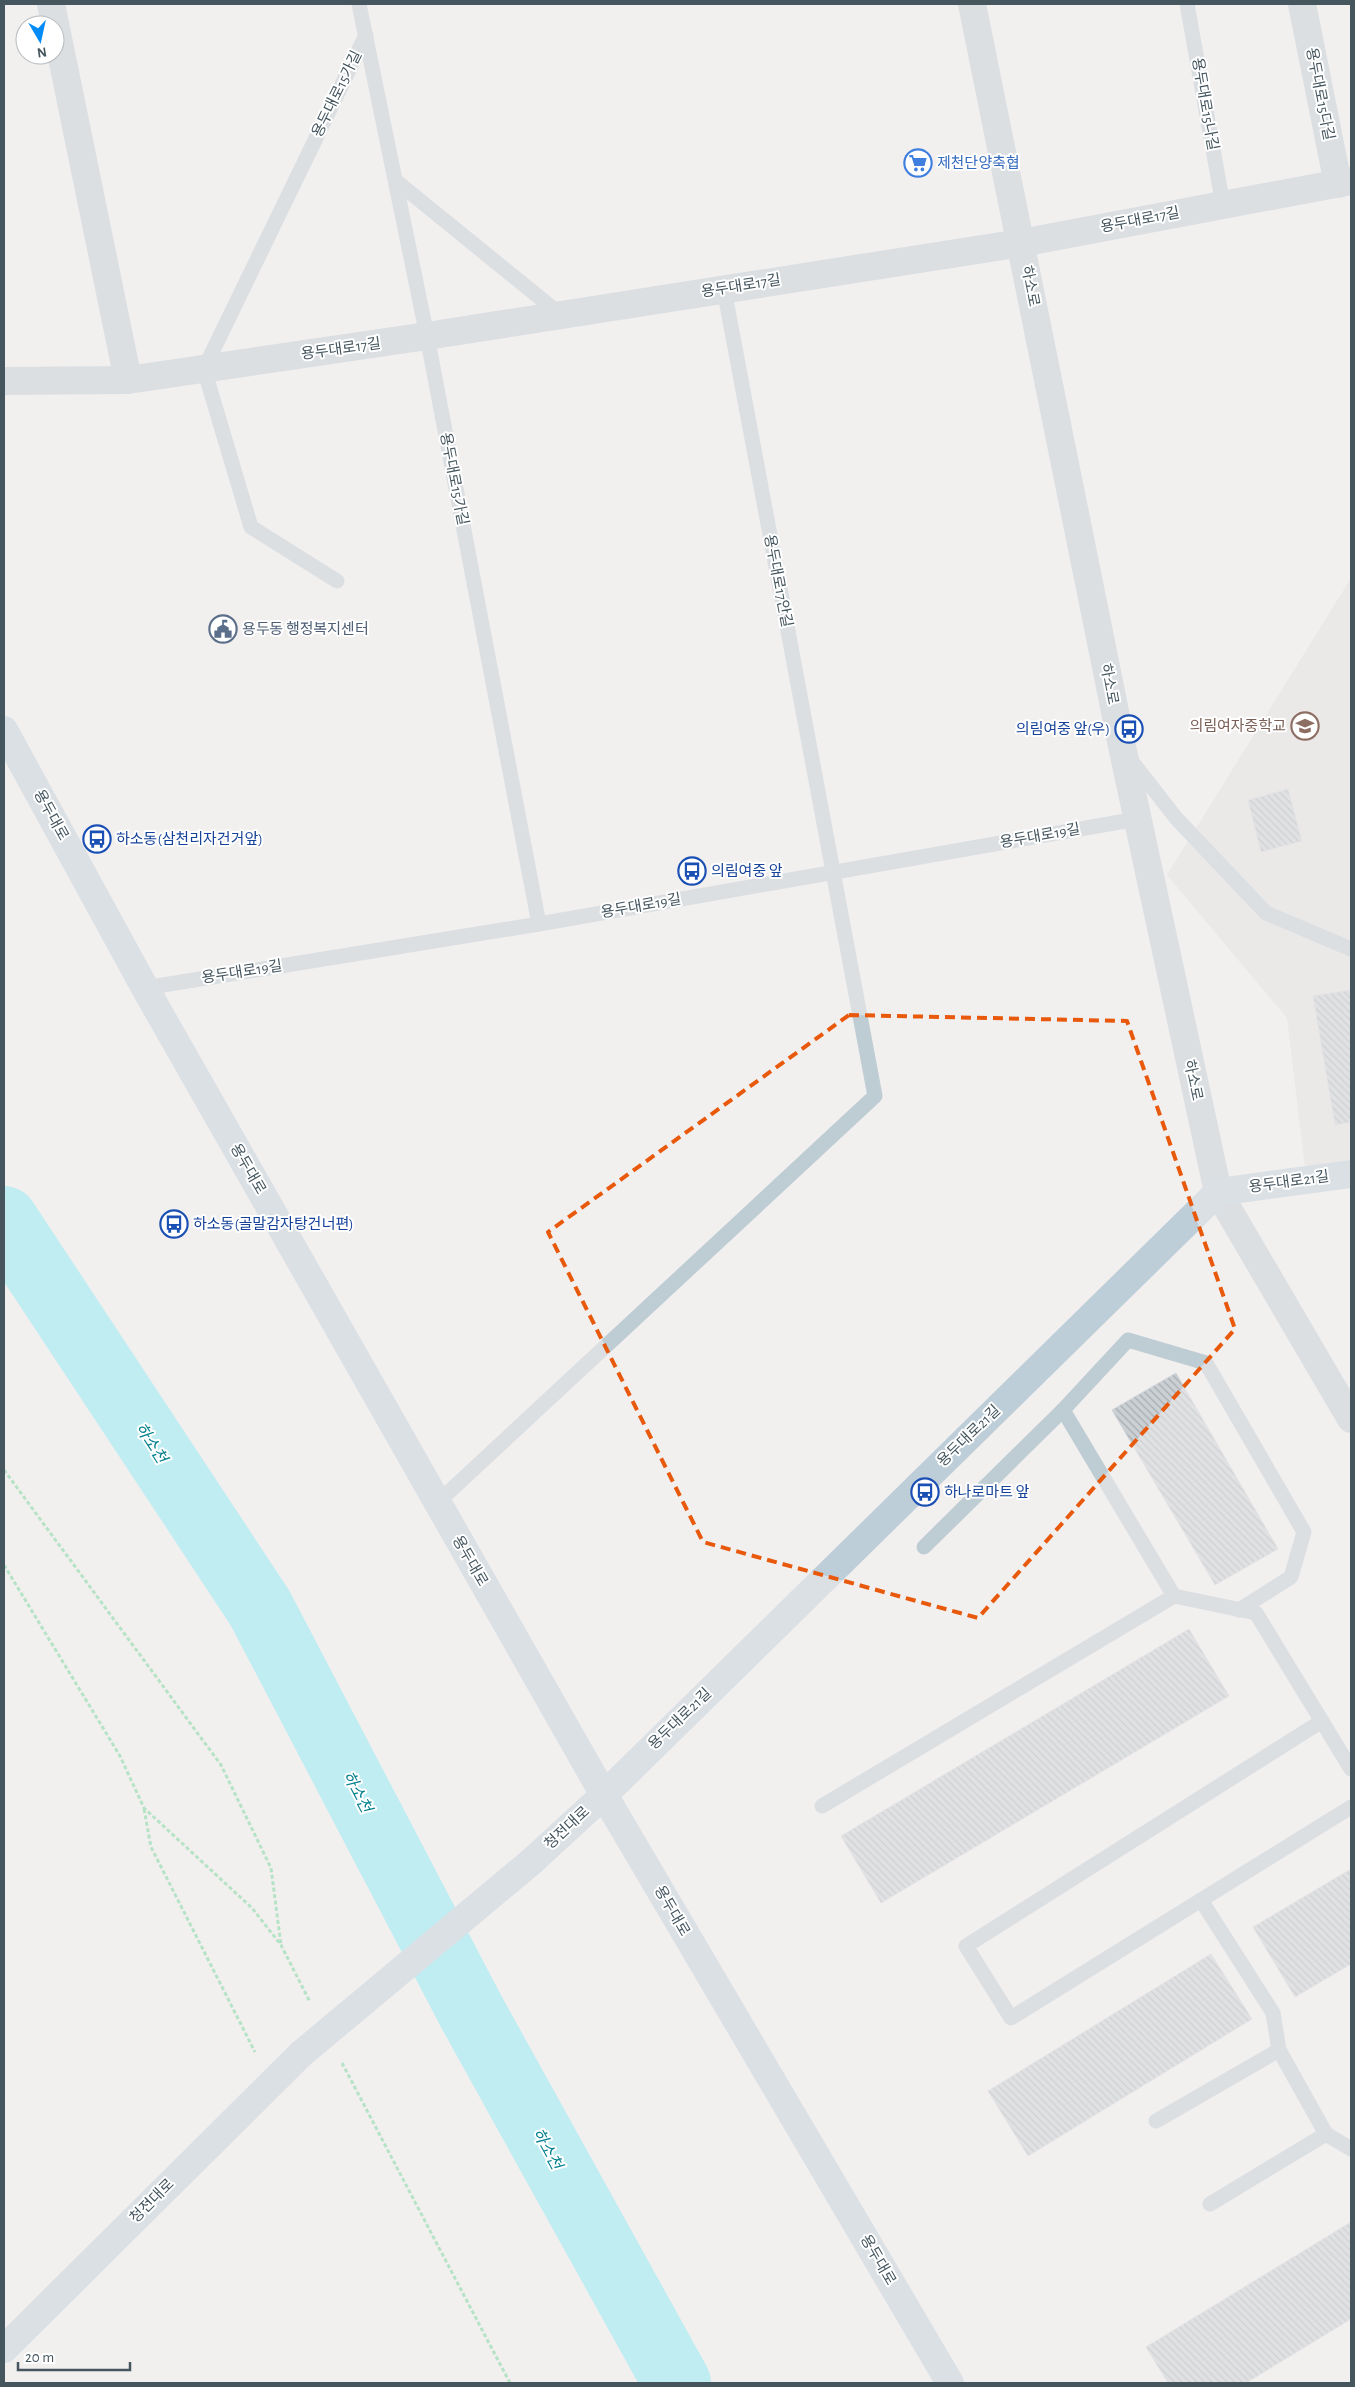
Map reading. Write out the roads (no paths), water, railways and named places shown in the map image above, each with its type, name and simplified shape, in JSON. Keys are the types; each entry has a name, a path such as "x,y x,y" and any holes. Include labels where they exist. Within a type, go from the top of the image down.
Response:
{"street":[{"path":"51,4 128,380"},
{"name":"하소로","path":"972,4 1137,819 1218,1192 1348,1409"},
{"name":"용두대로15다길","path":"1302,4 1345,182"},
{"name":"용두대로17길","path":"4,380 128,380 204,369 1021,243 1345,182"},
{"name":"용두대로","path":"4,730 145,988 604,1795 950,2383"},
{"name":"용두대로21길","path":"604,1795 1218,1192 1351,1174"},
{"name":"청전대로","path":"5,2345 301,2054 531,1862 604,1795"}],"lane":[{"name":"용두대로15가길","path":"360,4 427,336 539,924"},
{"name":"용두대로15나길","path":"1187,4 1223,205"},
{"name":"용두대로15가길","path":"204,369 366,35"},
{"path":"396,181 561,315"},
{"name":"용두대로17안길","path":"437,1503 875,1096 724,289"},
{"path":"204,369 250,527 337,581"},
{"path":"1123,751 1176,818 1266,913 1351,949"},
{"name":"용두대로19길","path":"145,988 539,924 1137,819"},
{"path":"924,1547 1063,1410 1128,1340 1206,1363 1304,1532 1291,1577 1239,1610"},
{"path":"1063,1410 1174,1596"},
{"path":"822,1806 1174,1596 1256,1613 1351,1769"},
{"path":"1322,1721 966,1946 1011,2018 1351,1807"},
{"path":"1201,1900 1273,2013 1279,2050 1326,2134 1351,2149"},
{"path":"1156,2121 1279,2050"},
{"path":"1210,2204 1326,2134"}],"waterway":[{"name":"하소천","path":"4,1220 260,1608 472,2013 677,2383"}],"place":[{"name":"제천단양축협","path":"918,163"},
{"name":"용두동 행정복지센터","path":"223,629"},
{"name":"의림여자중학교","path":"1305,726"},
{"name":"의림여중 앞(우)","path":"1129,729"},
{"name":"하소동(삼천리자건거앞)","path":"97,839"},
{"name":"의림여중 앞","path":"692,871"},
{"name":"하소동(골말감자탕건너편)","path":"174,1224"},
{"name":"하나로마트 앞","path":"925,1492"}]}
